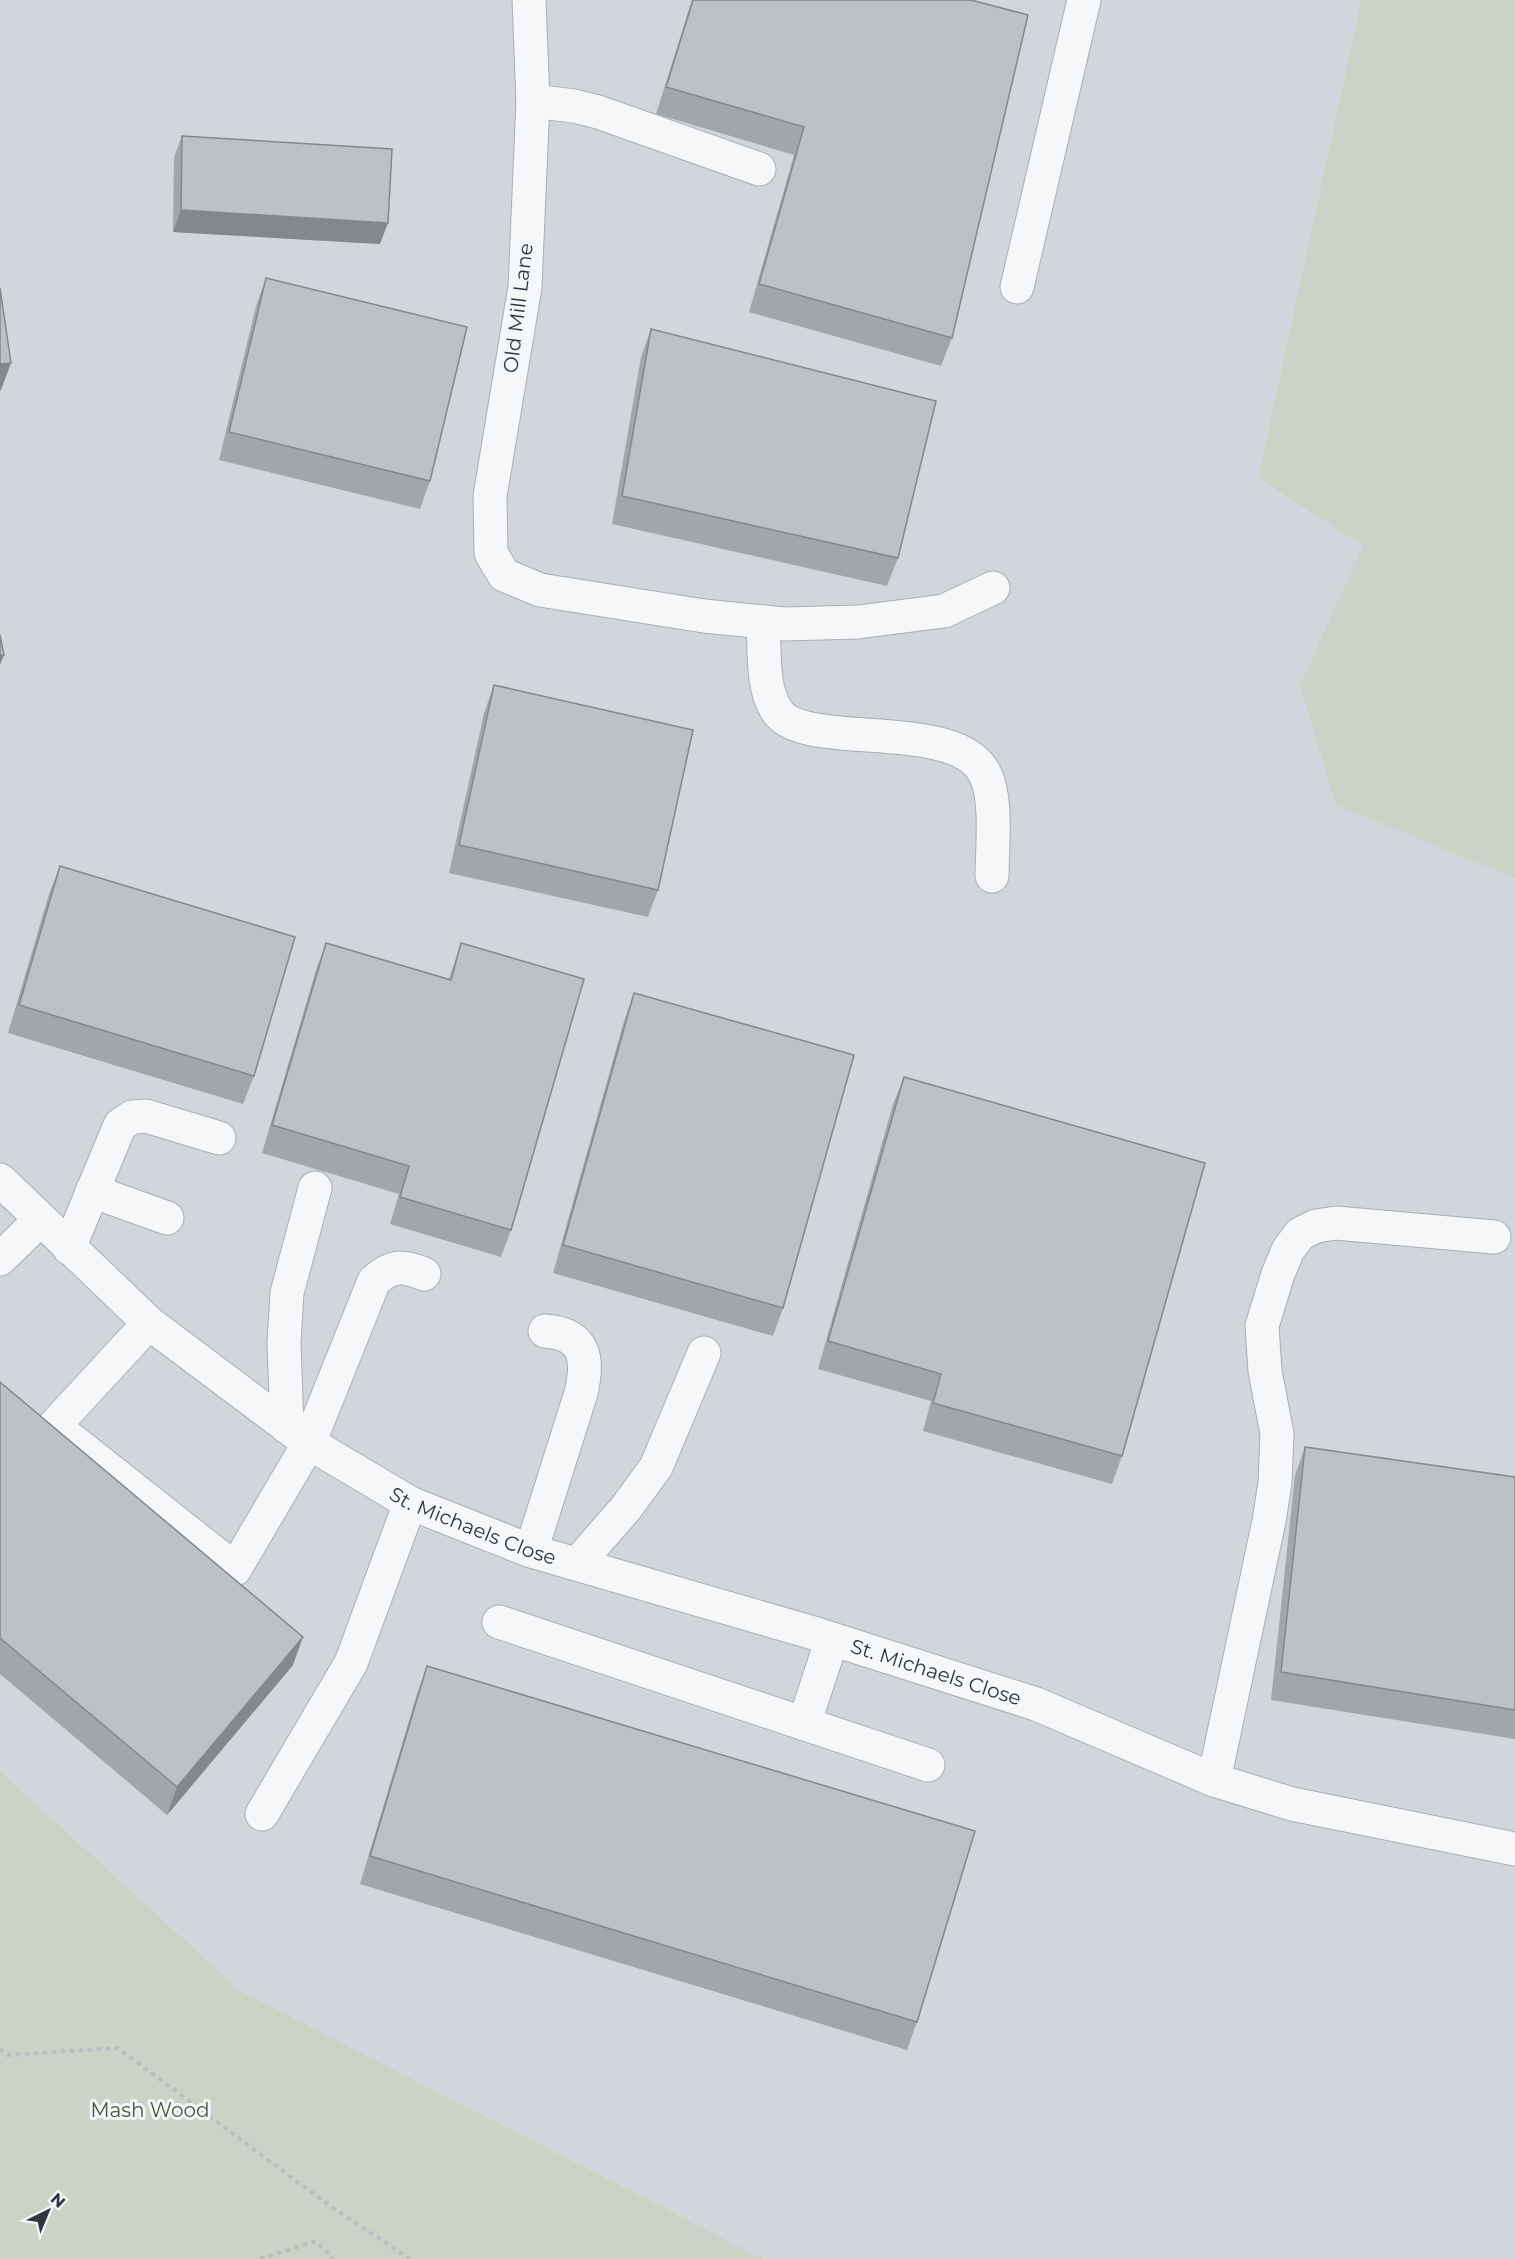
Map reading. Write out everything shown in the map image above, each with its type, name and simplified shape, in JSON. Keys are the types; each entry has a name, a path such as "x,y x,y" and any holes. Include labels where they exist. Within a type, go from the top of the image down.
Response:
{"street":[{"name":"Old Mill Lane","path":"529,0 533,101 525,287 490,496 491,553 504,575 540,590 704,616 763,622"},
{"path":"1017,287 1084,0"},
{"path":"533,101 574,106 598,112 759,169"},
{"path":"992,876 991,795 984,773 971,756 949,746 923,741 802,727 778,714 768,693 763,622 784,624 858,622 944,611 993,588"},
{"path":"69,1248 120,1125 132,1117 146,1116 219,1138"},
{"name":"St. Michaels Close","path":"0,1180 149,1323 298,1435 410,1503 531,1551 832,1639 1036,1704 1214,1780 1292,1804 1515,1849"},
{"path":"298,1435 284,1342 286,1293 315,1188"},
{"path":"92,1191 167,1218"},
{"path":"0,1259 40,1220"},
{"path":"1214,1780 1275,1483 1277,1434 1265,1371 1262,1326 1288,1250 1300,1234 1316,1226 1336,1223 1494,1237"},
{"path":"149,1323 54,1425 235,1569 374,1281 393,1267 405,1266 424,1274"},
{"path":"531,1551 578,1404 587,1366 576,1343 557,1332 545,1331"},
{"path":"578,1563 626,1508 656,1467 704,1353"},
{"path":"262,1814 351,1663 410,1503"},
{"path":"499,1622 928,1766"},
{"path":"804,1724 832,1639"}],"path":[{"path":"0,2049 7,2055 118,2048 330,2206 410,2259"},
{"path":"260,2259 316,2241 333,2259"}],"shaded area":[{"path":"0,0 1361,0 1258,478 1363,546 1515,716 1515,2259 764,2259 241,1991 0,1771"}],"green space":[{"path":"1361,0 1515,0 1515,878 1336,805 1300,685 1363,546 1258,478"},
{"name":"Mash Wood","path":"0,1771 241,1991 764,2259 0,2259"}],"building":[{"path":"693,0 971,0 1028,15 952,338 759,284 804,127 666,87"},
{"path":"182,136 392,149 388,223 181,210"},
{"path":"266,278 467,327 430,481 229,432"},
{"path":"0,288 11,363 0,364"},
{"path":"651,329 936,401 898,558 622,496"},
{"path":"0,635 4,655 0,655"},
{"path":"494,685 693,730 658,890 459,845"},
{"path":"60,866 295,937 254,1076 19,1005"},
{"path":"326,943 451,980 461,943 584,979 511,1230 400,1197 409,1166 272,1125"},
{"path":"634,993 854,1055 783,1308 563,1245"},
{"path":"904,1077 1205,1163 1122,1456 933,1403 941,1374 828,1341"},
{"path":"0,1382 303,1637 177,1787 0,1638"},
{"path":"1305,1447 1515,1477 1515,1710 1281,1672"},
{"path":"427,1666 975,1831 917,2022 370,1856"}]}
